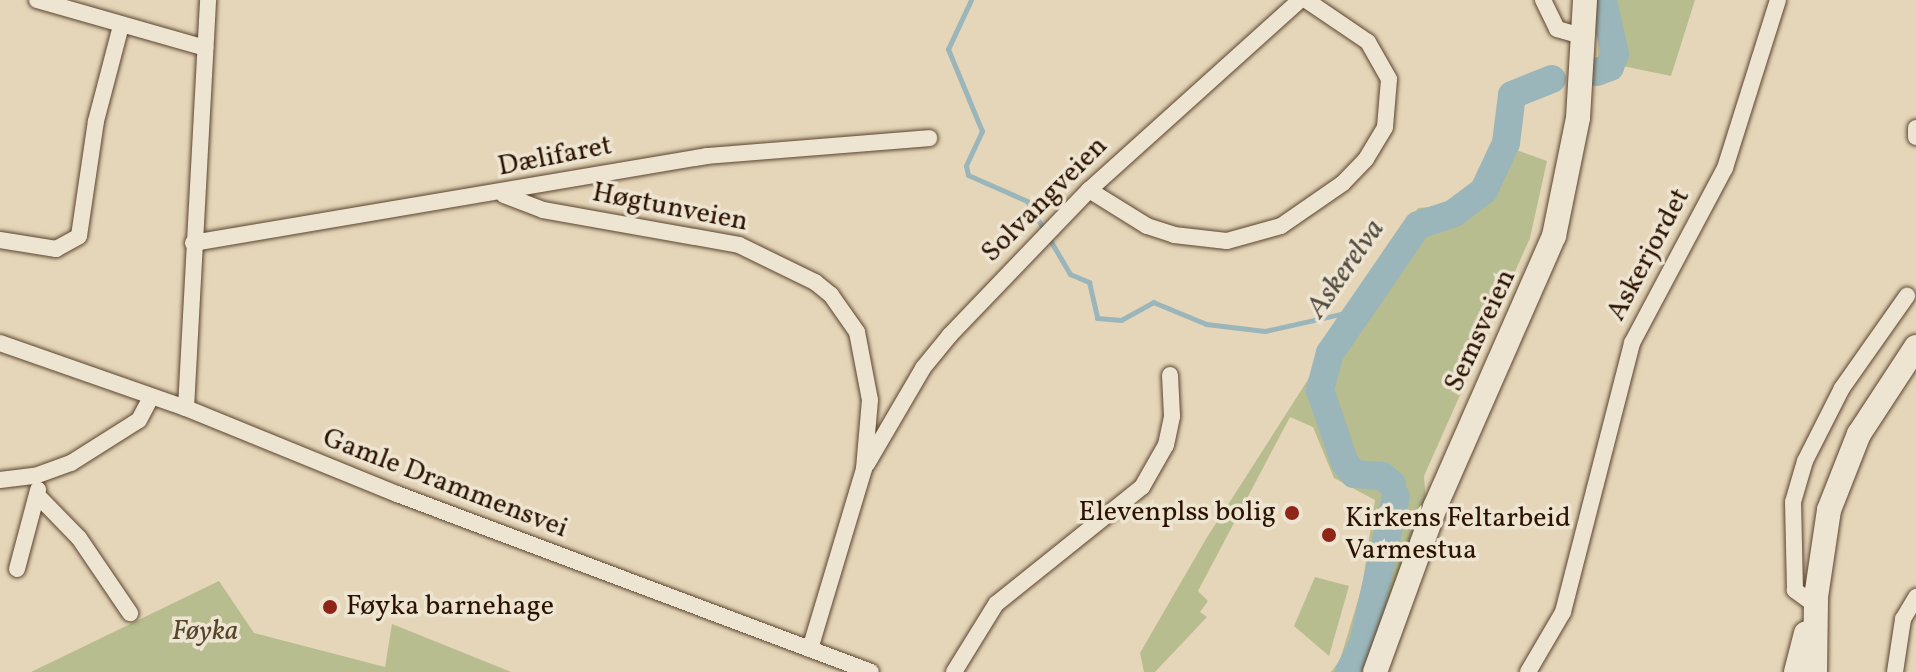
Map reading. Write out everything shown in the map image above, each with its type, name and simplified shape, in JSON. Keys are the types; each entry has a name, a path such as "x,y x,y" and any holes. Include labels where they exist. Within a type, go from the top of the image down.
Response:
{"main road":[{"name":"Semsveien","path":"1375,672 1435,507 1554,236 1578,118 1585,0"},
{"path":"1796,672 1815,603 1829,510 1846,463 1879,400 1916,347"},
{"path":"1815,603 1815,672"}],"street":[{"path":"37,0 205,48"},
{"path":"186,408 208,0"},
{"name":"Solvangveien","path":"864,469 923,368 1045,235 1089,190 1300,0"},
{"path":"1089,190 1147,226 1174,235 1227,241 1281,226 1343,183 1366,159 1385,127 1389,79 1368,42 1306,0"},
{"path":"1543,0 1557,29 1582,36"},
{"name":"Askerjordet","path":"1528,672 1563,612 1632,343 1725,168 1778,0"},
{"path":"0,240 56,249 79,236 96,121 121,26"},
{"path":"1916,128 1916,137"},
{"name":"Dælifaret","path":"193,243 502,194 707,156 929,138"},
{"name":"Høgtunveien","path":"502,194 543,210 739,245 815,282 831,295 857,332 870,400 864,469 810,649"},
{"path":"1815,603 1795,590 1793,502 1805,461 1842,388 1907,296"},
{"name":"Gamle Drammensvei","path":"0,343 186,408 370,484 871,672"},
{"path":"954,672 996,604 1142,487 1166,445 1172,416 1170,375"},
{"path":"0,480 35,476 115,437 139,420 151,397"},
{"path":"17,569 39,497 35,476"},
{"path":"39,497 79,538 130,613"},
{"path":"1895,672 1903,619 1916,597"}],"green space":[{"path":"1599,0 1695,0 1671,76 1598,61"},
{"path":"1508,147 1547,161 1530,238 1424,476 1426,503 1366,672 1331,672 1340,660 1362,587 1375,500 1334,478 1313,427 1290,417 1198,591 1208,601 1200,612 1207,617 1155,672 1144,672 1140,653 1206,539 1418,208 1478,203"},
{"path":"1315,577 1349,586 1329,656 1294,626"},
{"name":"Føyka","path":"219,581 254,633 385,667 392,624 511,672 31,672"}],"waterway":[{"path":"971,0 948,49 982,131 966,166 968,175 1027,201 1070,274 1089,282 1097,318 1121,320 1153,302 1206,324 1265,331 1358,310"},
{"name":"Askerelva","path":"1597,72 1610,67 1615,54 1603,0"},
{"name":"Askerelva","path":"1392,484 1382,476 1354,474 1345,463 1320,390 1330,353 1418,225 1454,213 1484,190 1506,143 1512,95 1552,79"},
{"name":"Askerelva","path":"1349,672 1363,643 1396,497"}],"place":[{"name":"Elevenplss bolig","path":"1292,513"},
{"name":"Kirkens Feltarbeid Varmestua","path":"1329,535"},
{"name":"Føyka barnehage","path":"330,607"}]}
